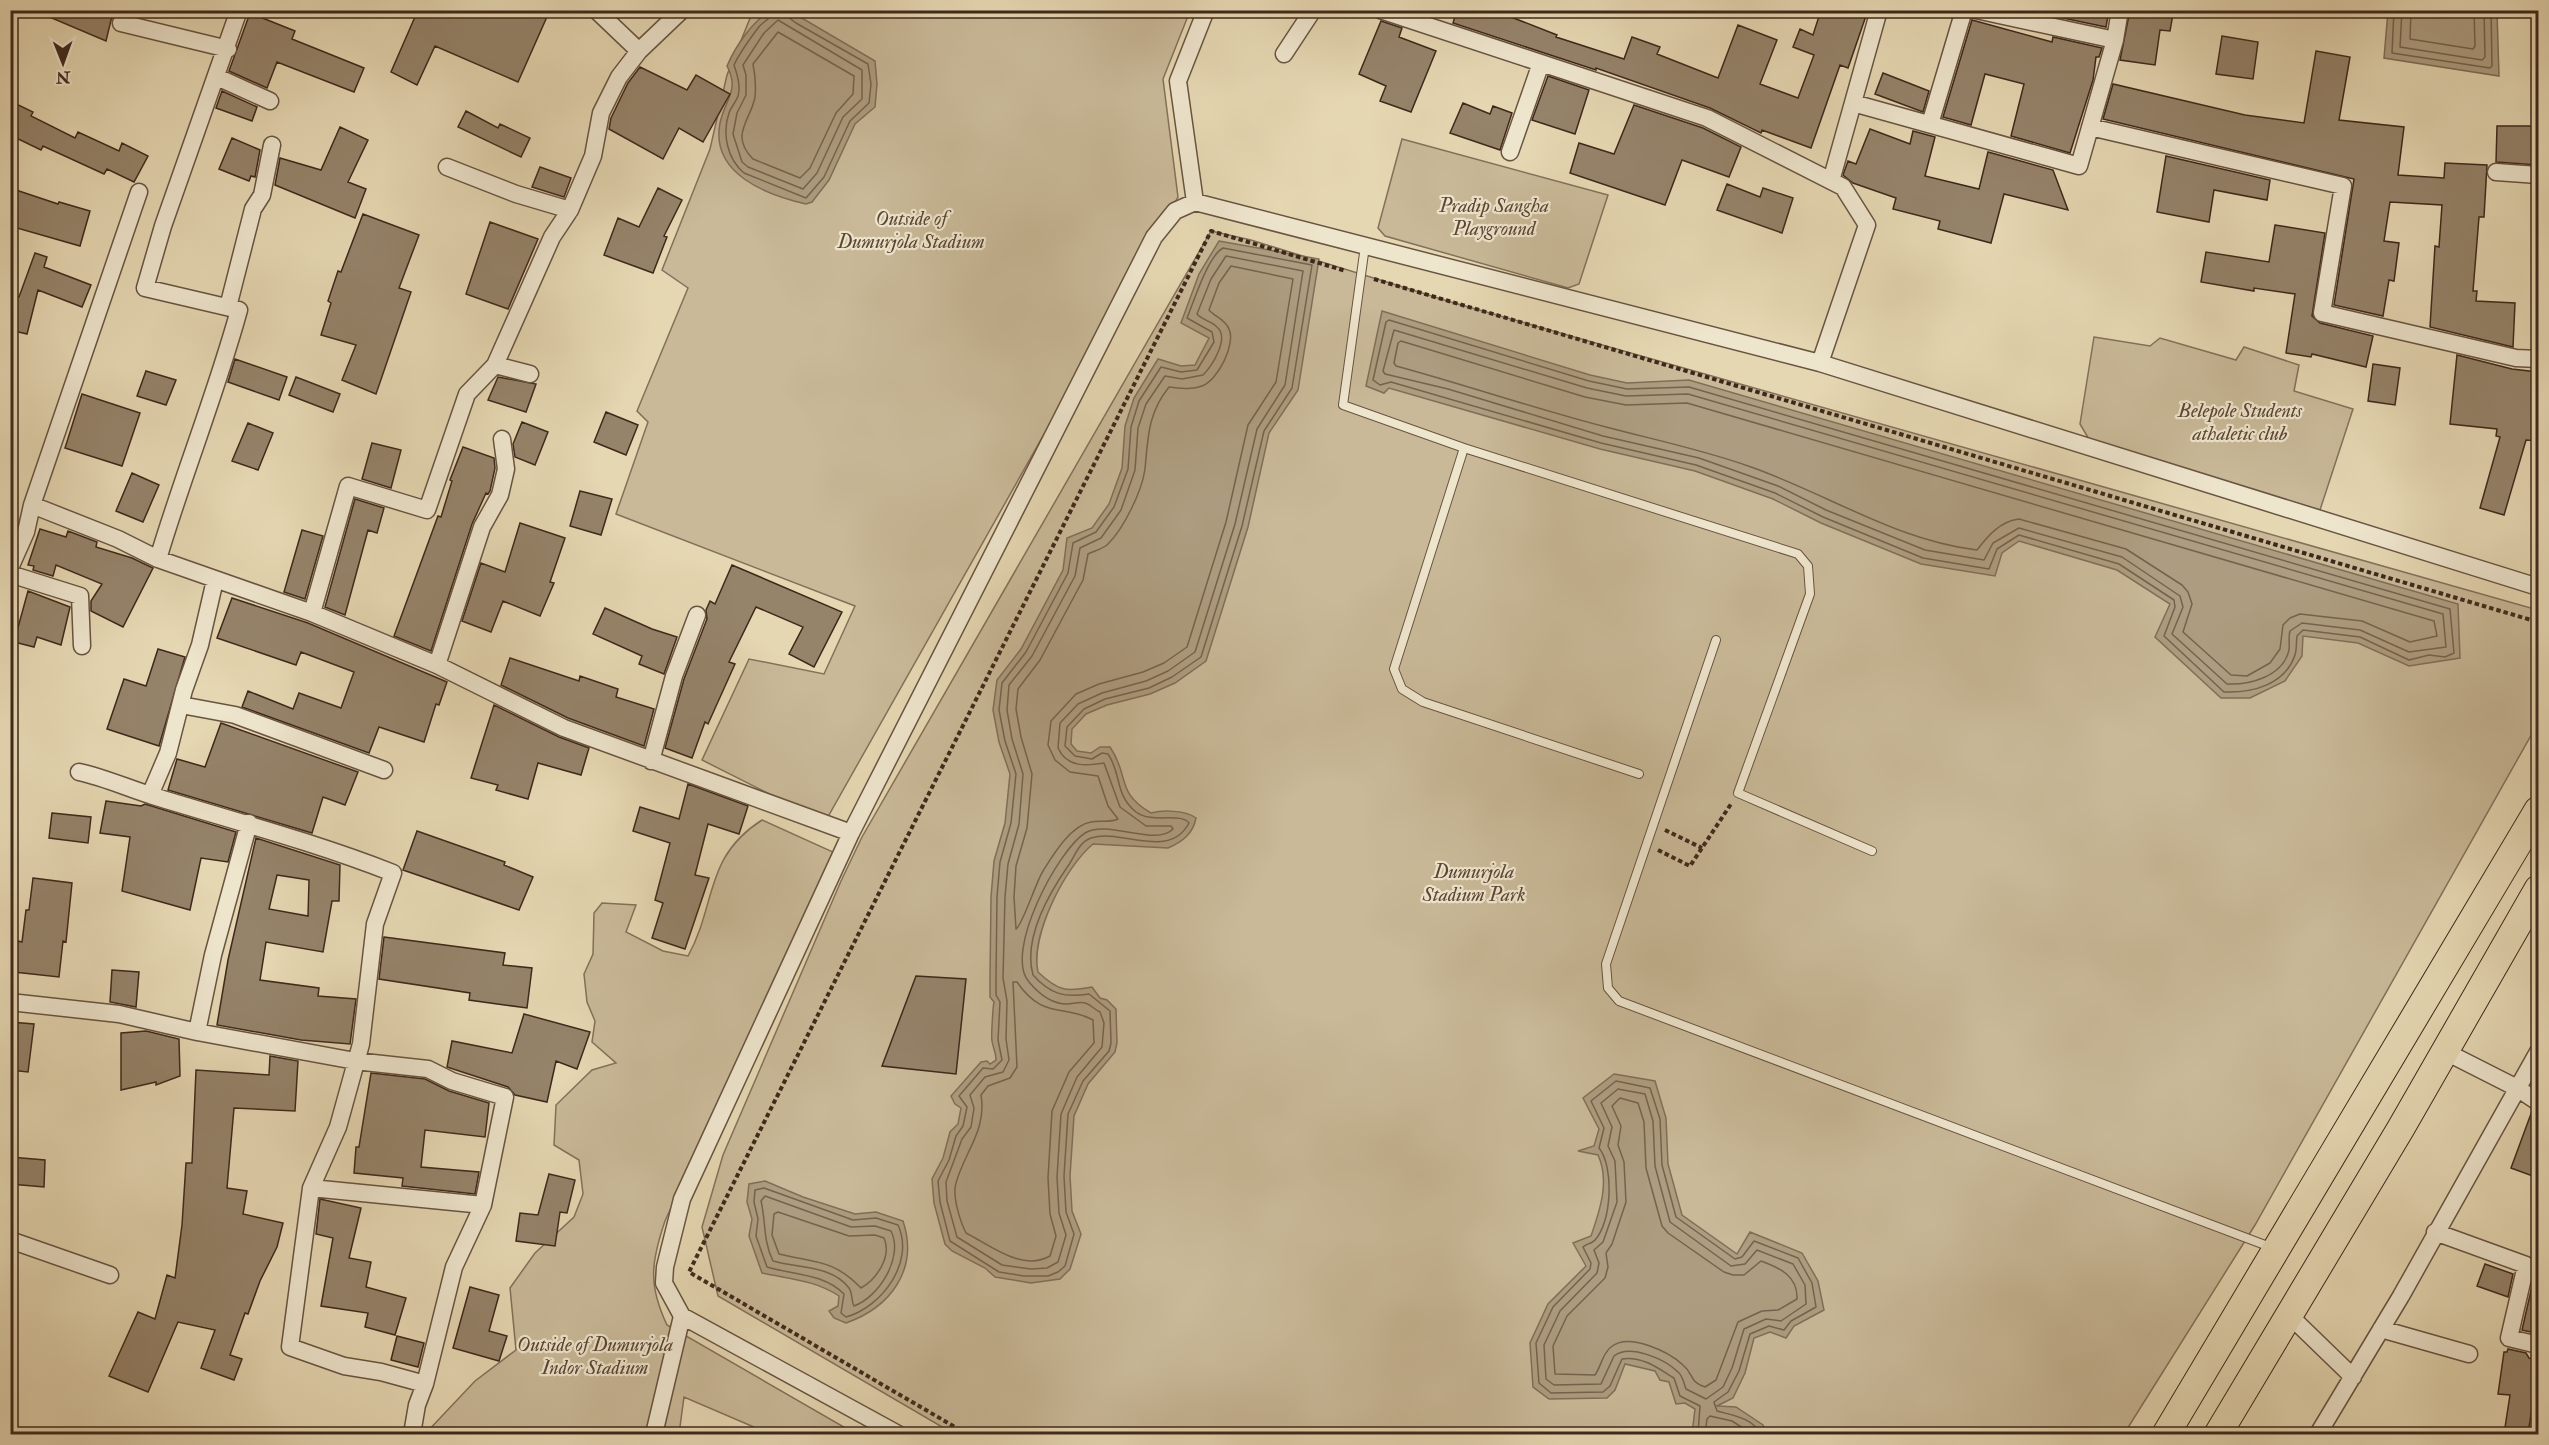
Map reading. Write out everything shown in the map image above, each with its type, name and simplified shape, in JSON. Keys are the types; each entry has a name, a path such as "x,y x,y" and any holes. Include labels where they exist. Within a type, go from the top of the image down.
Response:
{"main road":[{"path":"2166,1434 2538,810"},
{"path":"2217,1434 2538,889"}],"street":[{"path":"158,559 180,487 224,363 239,310 145,288 163,226 228,49 239,10"},
{"path":"596,10 639,51"},
{"path":"312,613 348,486 427,510 467,394 495,365 552,237 570,210 593,156 602,113 619,77 639,51 682,10"},
{"path":"1195,202 1178,81 1206,10"},
{"path":"1284,54 1313,10"},
{"path":"1380,10 1707,118 1843,188 1867,225 1820,363"},
{"path":"1831,181 1879,10"},
{"path":"1930,124 1964,10"},
{"path":"1976,10 2115,40"},
{"path":"1853,103 2079,166 2115,40 2120,10"},
{"path":"121,23 228,49"},
{"path":"1510,152 1541,63"},
{"path":"217,77 270,101"},
{"path":"2090,127 2343,186 2322,313 2516,358 2538,359"},
{"path":"228,307 253,209 262,195 272,145"},
{"path":"447,167 516,194 570,210"},
{"path":"2496,172 2538,175"},
{"path":"10,567 26,532 32,505 139,192"},
{"path":"898,1434 682,1316 664,1283 665,1267 682,1199 851,833 1154,237 1175,211 1195,202 1820,363 2538,587"},
{"path":"495,365 530,374"},
{"path":"437,665 482,527 500,495 507,469 502,439"},
{"path":"32,505 118,539 158,559 312,613 437,665 564,728 851,833"},
{"path":"10,574 80,596 82,646"},
{"path":"150,795 168,753 184,690 201,645 215,580"},
{"path":"651,760 674,676 697,615"},
{"path":"181,705 235,715 384,770"},
{"path":"79,772 110,779 150,795 330,848 393,873 375,924 361,1044 338,1127 311,1188 290,1347 344,1366 425,1384"},
{"path":"197,1032 213,955 249,823"},
{"path":"10,1002 119,1014 197,1032 355,1061 428,1069 452,1081 505,1097 483,1205 453,1268 425,1384 417,1405 412,1434"},
{"path":"2444,1051 2517,1088 2538,1102"},
{"path":"2318,1434 2381,1329 2538,1052"},
{"path":"311,1188 483,1205"},
{"path":"2435,1233 2526,1265 2509,1338 2538,1345"},
{"path":"10,1240 110,1275"},
{"path":"2289,1315 2353,1377"},
{"path":"654,1434 682,1316"},
{"path":"2381,1329 2469,1354"}],"lane":[{"path":"1365,246 1343,405 1464,447 1798,554 1808,566 1810,594 1738,793 1872,851"},
{"path":"1464,447 1394,669 1401,689 1423,702 1639,774"},
{"path":"1716,640 1606,964 1608,988 1619,1001 2276,1249"}],"path":[{"path":"1647,844 1690,866 1738,793"},
{"path":"1653,825 1702,848"}],"green space":[{"name":"Outside of Dumurjola Stadium","path":"1173,10 1188,16 1163,79 1178,197 825,822 702,760 749,659 824,674 855,606 616,514 648,422 637,411 688,288 662,270 710,149 727,75 753,11"},
{"name":"Pradip Sangha Playground","path":"1402,139 1608,195 1579,284 1568,288 1385,236 1378,228"},
{"name":"Dumurjola Stadium Park","path":"1211,231 1251,240 1451,302 2538,610 2538,723 2255,1225 2124,1434 954,1434 718,1296 702,1227 723,1155 841,881 862,837"},
{"name":"Belepole Students athaletic club","path":"2094,337 2150,346 2160,338 2236,360 2244,347 2299,365 2294,391 2353,409 2320,510 2090,441 2080,424"},
{"name":"Outside of Dumurjola Indor Stadium","path":"762,820 833,852 665,1221 654,1261 654,1285 667,1325 856,1434 770,1434 684,1397 679,1434 425,1434 475,1381 516,1350 510,1288 535,1253 574,1217 583,1194 579,1160 554,1145 556,1105 592,1070 616,1063 592,1042 595,1021 587,1002 584,974 593,954 594,913 602,903 636,905 626,932 663,951 688,956 704,918 721,865 730,849 743,834"}],"water":[{"path":"769,11 790,11 875,61 877,84 875,107 855,124 829,180 812,202 806,204 775,195 745,179 733,169 724,156 719,141 722,115 732,89 731,75 727,66 745,36"},
{"path":"2388,11 2497,11 2499,76 2384,58"},
{"path":"1219,241 1319,259 1298,390 1269,433 1248,527 1206,661 1175,683 1150,694 1107,705 1086,714 1072,729 1071,744 1077,751 1091,753 1100,747 1110,747 1120,767 1127,791 1151,813 1174,811 1196,818 1186,837 1168,848 1093,844 1071,869 1052,903 1039,940 1038,972 1051,983 1063,988 1092,987 1100,998 1107,1000 1116,1009 1117,1043 1115,1052 1088,1084 1074,1116 1070,1176 1072,1211 1081,1234 1070,1269 1060,1279 1031,1283 995,1277 985,1268 952,1251 945,1244 934,1203 932,1179 943,1158 950,1132 958,1124 961,1108 955,1104 951,1096 981,1062 987,1061 990,1064 996,1060 992,1043 994,1002 990,997 991,897 994,861 1005,823 1010,774 999,742 993,710 997,680 1021,649 1063,570 1067,538 1092,528 1109,504 1122,468 1125,426 1134,398 1158,359 1181,366 1195,365 1209,338 1181,323 1199,274"},
{"path":"1382,311 1590,375 1627,383 1689,380 2458,604 2460,658 2409,666 2358,643 2303,636 2302,656 2285,681 2250,698 2221,698 2155,637 2170,604 2117,570 2019,541 2002,553 1995,576 1921,564 1821,523 1773,499 1695,471 1600,449 1389,388 1384,393 1366,386"},
{"path":"1614,1074 1655,1081 1666,1118 1668,1164 1682,1215 1737,1254 1750,1232 1802,1253 1818,1281 1824,1310 1794,1326 1786,1338 1770,1332 1754,1338 1745,1373 1733,1398 1717,1406 1736,1407 1763,1425 1766,1434 1692,1434 1695,1409 1685,1403 1676,1404 1669,1382 1660,1380 1655,1371 1625,1364 1615,1390 1607,1398 1549,1399 1533,1387 1530,1343 1548,1304 1586,1266 1573,1243 1591,1236 1602,1196 1603,1175 1598,1155 1578,1151 1594,1146 1599,1129 1583,1098"},
{"path":"765,1181 803,1197 855,1214 876,1212 903,1221 907,1239 904,1270 888,1296 862,1316 846,1323 834,1318 829,1311 838,1306 839,1296 811,1283 762,1273 749,1236 752,1219 747,1202 749,1184"}],"building":[{"path":"33,10 117,10 111,20 106,41"},
{"path":"418,10 550,10 518,82 435,46 417,85 391,72"},
{"path":"1457,10 1508,10 1506,15 1557,35 1556,37 1624,59 1632,37 1660,47 1657,54 1718,78 1738,25 1777,40 1760,84 1798,98 1814,55 1793,47 1800,29 1813,35 1821,10 1868,10 1848,68 1840,65 1811,148 1762,130 1761,133 1710,108 1596,68 1596,70 1453,23"},
{"path":"2059,10 2109,10 2106,27 2058,17"},
{"path":"2130,10 2173,14 2170,31 2160,30 2155,65 2120,60"},
{"path":"250,13 295,31 292,39 364,68 354,92 277,62 267,88 229,71"},
{"path":"1972,20 2052,42 2053,37 2102,48 2099,57 2096,57 2093,80 2070,153 2011,136 2024,84 1985,74 1971,125 1943,117"},
{"path":"1381,21 1402,28 1399,37 1436,51 1411,112 1380,101 1386,86 1359,74"},
{"path":"2222,36 2258,42 2253,79 2216,74"},
{"path":"2316,51 2350,57 2339,120 2404,127 2398,175 2444,178 2445,163 2487,165 2484,217 2479,217 2473,291 2477,291 2476,301 2515,303 2513,347 2430,327 2435,246 2439,247 2442,205 2390,202 2384,241 2399,243 2394,281 2389,280 2383,316 2334,305 2354,179 2103,119 2113,84 2245,115 2304,123"},
{"path":"640,67 687,90 696,75 730,94 703,142 679,128 663,159 609,129 611,118 628,83"},
{"path":"1883,73 1929,91 1923,112 1875,94"},
{"path":"1548,76 1589,90 1575,134 1532,120"},
{"path":"222,91 257,107 252,121 216,108"},
{"path":"10,101 33,112 31,116 75,138 78,132 119,151 122,143 148,156 134,182 107,169 104,174 43,146 41,150 10,135"},
{"path":"1463,103 1490,114 1493,106 1512,113 1500,150 1450,133"},
{"path":"1634,105 1703,128 1741,147 1729,177 1682,160 1665,205 1570,173 1579,143 1614,154"},
{"path":"466,111 498,128 500,124 530,138 521,157 458,127"},
{"path":"2497,126 2538,126 2538,165 2496,162"},
{"path":"340,127 368,140 348,182 366,189 355,218 275,185 280,158 321,170"},
{"path":"1870,129 1910,144 1913,131 1935,137 1925,176 1979,189 1988,152 2053,170 2068,210 2004,194 1991,243 1938,229 1940,221 1893,209 1896,198 1853,183 1843,175 1848,161 1856,164"},
{"path":"232,138 260,150 255,177 251,176 249,181 219,169"},
{"path":"2166,156 2270,180 2267,200 2214,190 2209,222 2157,212"},
{"path":"540,167 571,178 564,197 532,187"},
{"path":"1727,184 1760,197 1763,188 1793,198 1782,233 1717,210"},
{"path":"10,188 58,204 59,202 90,211 80,246 10,226"},
{"path":"658,188 682,200 664,236 667,237 653,273 604,255 618,218 639,227"},
{"path":"363,214 419,235 399,288 411,292 376,394 342,380 356,345 321,335 331,303 328,301 338,271 341,272"},
{"path":"490,222 538,239 508,309 466,294"},
{"path":"2275,225 2325,233 2312,316 2320,323 2373,336 2366,367 2312,354 2311,357 2286,353 2295,294 2254,288 2254,291 2201,282 2206,252 2269,262"},
{"path":"35,253 47,257 44,267 91,285 82,307 38,290 27,334 10,330 10,295 19,297"},
{"path":"2457,355 2512,369 2538,372 2538,441 2526,440 2504,515 2480,508 2500,437 2496,436 2497,429 2450,424"},
{"path":"235,359 287,377 279,400 228,382"},
{"path":"2373,364 2400,368 2395,405 2368,401"},
{"path":"146,371 176,380 166,405 137,396"},
{"path":"296,377 340,394 333,412 289,395"},
{"path":"498,377 536,384 526,412 488,400"},
{"path":"82,394 140,413 122,466 65,448"},
{"path":"606,412 638,425 626,455 594,442"},
{"path":"522,422 548,432 535,465 515,457 513,444"},
{"path":"248,423 273,433 258,470 232,461"},
{"path":"372,443 401,450 391,488 362,479"},
{"path":"463,447 494,458 495,468 490,491 486,493 472,524 431,651 394,636 438,516 441,517 452,481 450,480"},
{"path":"132,473 159,485 143,522 116,511"},
{"path":"580,491 612,499 601,535 570,526"},
{"path":"355,499 384,508 377,533 368,530 345,615 325,607"},
{"path":"520,523 565,538 550,582 554,583 540,616 503,601 491,632 462,621 481,563 505,572"},
{"path":"40,529 66,537 68,531 97,542 96,547 132,558 153,568 123,627 91,611 91,601 102,584 56,565 53,576 33,570 34,566 28,565"},
{"path":"302,530 323,536 305,599 284,592"},
{"path":"732,565 842,612 814,667 789,654 803,627 756,607 729,662 735,664 708,724 705,722 692,758 665,748 684,679 707,619 706,610 710,601 715,604"},
{"path":"28,591 70,607 61,645 37,637 34,647 14,642"},
{"path":"232,598 308,623 447,682 439,705 436,704 424,742 379,727 369,753 242,707 248,691 293,709 299,693 341,708 354,672 301,652 296,665 217,638"},
{"path":"605,608 652,629 677,637 664,674 639,664 642,656 593,634"},
{"path":"158,649 185,657 159,746 107,729 124,679 146,686"},
{"path":"510,658 579,681 580,676 618,689 616,697 654,709 644,746 568,718 501,685"},
{"path":"494,705 559,737 589,748 581,775 538,763 528,799 496,790 498,785 471,778"},
{"path":"221,723 358,772 345,805 323,797 312,833 168,790 177,759 205,767"},
{"path":"688,784 748,806 739,834 708,824 695,875 709,878 685,949 652,938 663,903 655,900 670,843 633,831 640,807 679,819"},
{"path":"106,801 141,806 145,804 236,832 228,862 201,858 190,910 122,891 130,837 100,833"},
{"path":"52,813 91,817 88,843 49,838"},
{"path":"417,831 505,862 504,865 533,877 519,910 403,870"},
{"path":"256,838 340,865 339,901 332,901 323,952 266,942 260,980 319,988 318,996 356,999 350,1044 301,1040 217,1025 228,960","holes":["277,875 309,880 308,916 269,909"]},
{"path":"33,878 72,883 66,942 63,941 59,977 14,972 18,941 22,942 26,910 29,910"},
{"path":"384,937 505,953 503,965 532,968 527,1008 469,1000 470,993 379,979"},
{"path":"112,970 139,972 136,1007 110,1002"},
{"path":"916,976 966,979 956,1074 882,1066"},
{"path":"524,1014 590,1032 577,1069 556,1061 547,1102 515,1095 508,1087 447,1067 452,1041 512,1053"},
{"path":"10,1022 34,1024 28,1072 10,1070"},
{"path":"146,1031 179,1039 180,1076 156,1085 156,1082 121,1090 121,1033"},
{"path":"270,1056 298,1061 295,1111 234,1108 227,1188 247,1191 243,1214 283,1223 277,1247 260,1281 248,1314 245,1313 230,1355 242,1359 234,1380 201,1368 215,1330 178,1322 148,1392 109,1376 138,1312 155,1319 167,1275 175,1278 182,1225 186,1163 192,1163 196,1070 269,1075"},
{"path":"371,1073 425,1079 449,1091 489,1103 485,1137 425,1130 421,1167 479,1172 475,1194 402,1186 403,1178 354,1173 356,1147 359,1147"},
{"path":"2532,1111 2538,1112 2538,1178 2511,1168"},
{"path":"10,1157 45,1160 44,1187 10,1184"},
{"path":"549,1174 575,1180 567,1213 560,1212 555,1246 516,1241 520,1213 538,1215"},
{"path":"320,1199 361,1208 349,1258 371,1262 366,1287 406,1298 395,1335 365,1327 368,1313 321,1306 333,1238 316,1234"},
{"path":"2485,1264 2513,1274 2508,1297 2477,1286"},
{"path":"2533,1282 2538,1284 2538,1302 2531,1332 2522,1330"},
{"path":"470,1287 499,1295 489,1331 507,1336 499,1361 453,1348"},
{"path":"397,1336 424,1343 418,1367 391,1360"},
{"path":"2508,1349 2526,1353 2529,1358 2538,1360 2538,1402 2533,1401 2528,1434 2504,1434 2510,1395 2498,1394 2504,1352"}]}
